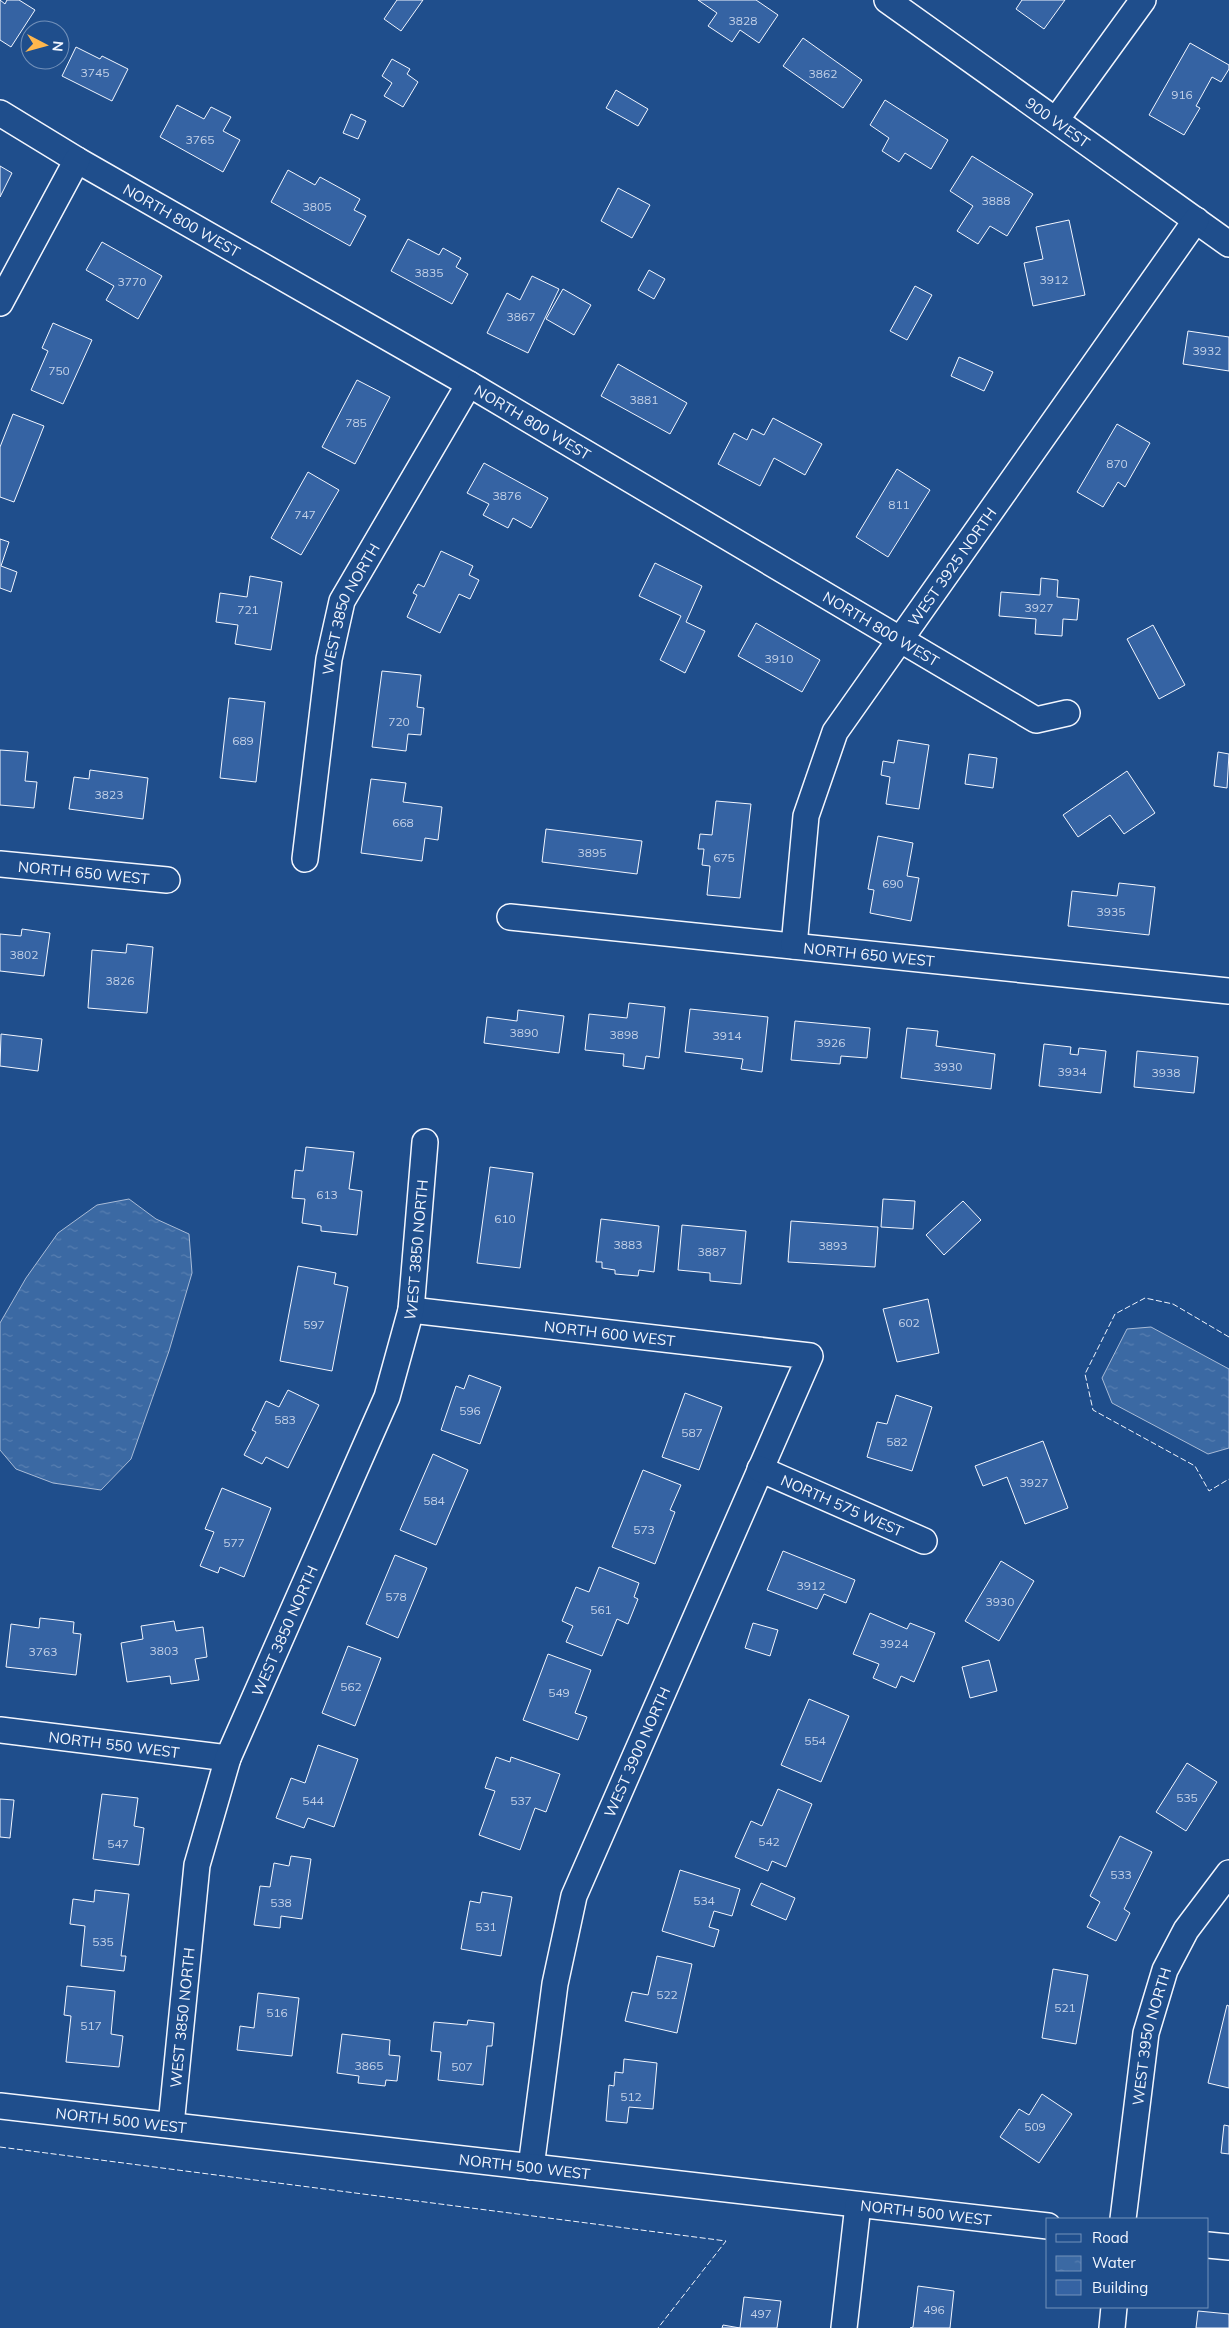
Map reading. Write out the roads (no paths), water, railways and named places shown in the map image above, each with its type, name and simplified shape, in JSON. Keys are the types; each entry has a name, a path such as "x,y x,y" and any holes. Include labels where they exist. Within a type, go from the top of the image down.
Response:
{"street":[{"name":"900 WEST","path":"887,0 1229,244"},
{"path":"1056,120 1143,0"},
{"name":"NORTH 800 WEST","path":"0,113 78,160 468,384 1036,720 1067,713"},
{"path":"0,303 78,160"},
{"name":"WEST 3925 NORTH","path":"794,946 806,816 835,732 898,640 1196,220"},
{"name":"WEST 3850 NORTH","path":"305,858 329,659 342,601 468,384"},
{"name":"NORTH 650 WEST","path":"0,864 167,880"},
{"name":"NORTH 650 WEST","path":"510,917 1229,991"},
{"name":"WEST 3850 NORTH","path":"171,2125 198,1865 228,1758 387,1397 411,1310 425,1142"},
{"name":"NORTH 600 WEST","path":"411,1310 810,1356"},
{"name":"WEST 3900 NORTH","path":"531,2167 555,1984 574,1896 810,1356"},
{"name":"NORTH 575 WEST","path":"760,1469 924,1541"},
{"name":"NORTH 550 WEST","path":"0,1730 228,1758"},
{"name":"WEST 3950 NORTH","path":"1123,2218 1146,2033 1165,1970 1186,1930 1229,1873"},
{"name":"NORTH 500 WEST","path":"0,2106 1046,2226"},
{"path":"844,2328 858,2205"},
{"path":"1209,2245 1229,2247"},
{"path":"1112,2328 1114,2308"}],"water":[{"path":"129,1199 156,1219 189,1234 192,1273 169,1351 131,1459 101,1490 53,1483 16,1469 0,1450 0,1323 26,1278 58,1233 97,1205"},
{"path":"1151,1327 1229,1369 1229,1448 1208,1454 1112,1403 1102,1378 1127,1329"}]}
